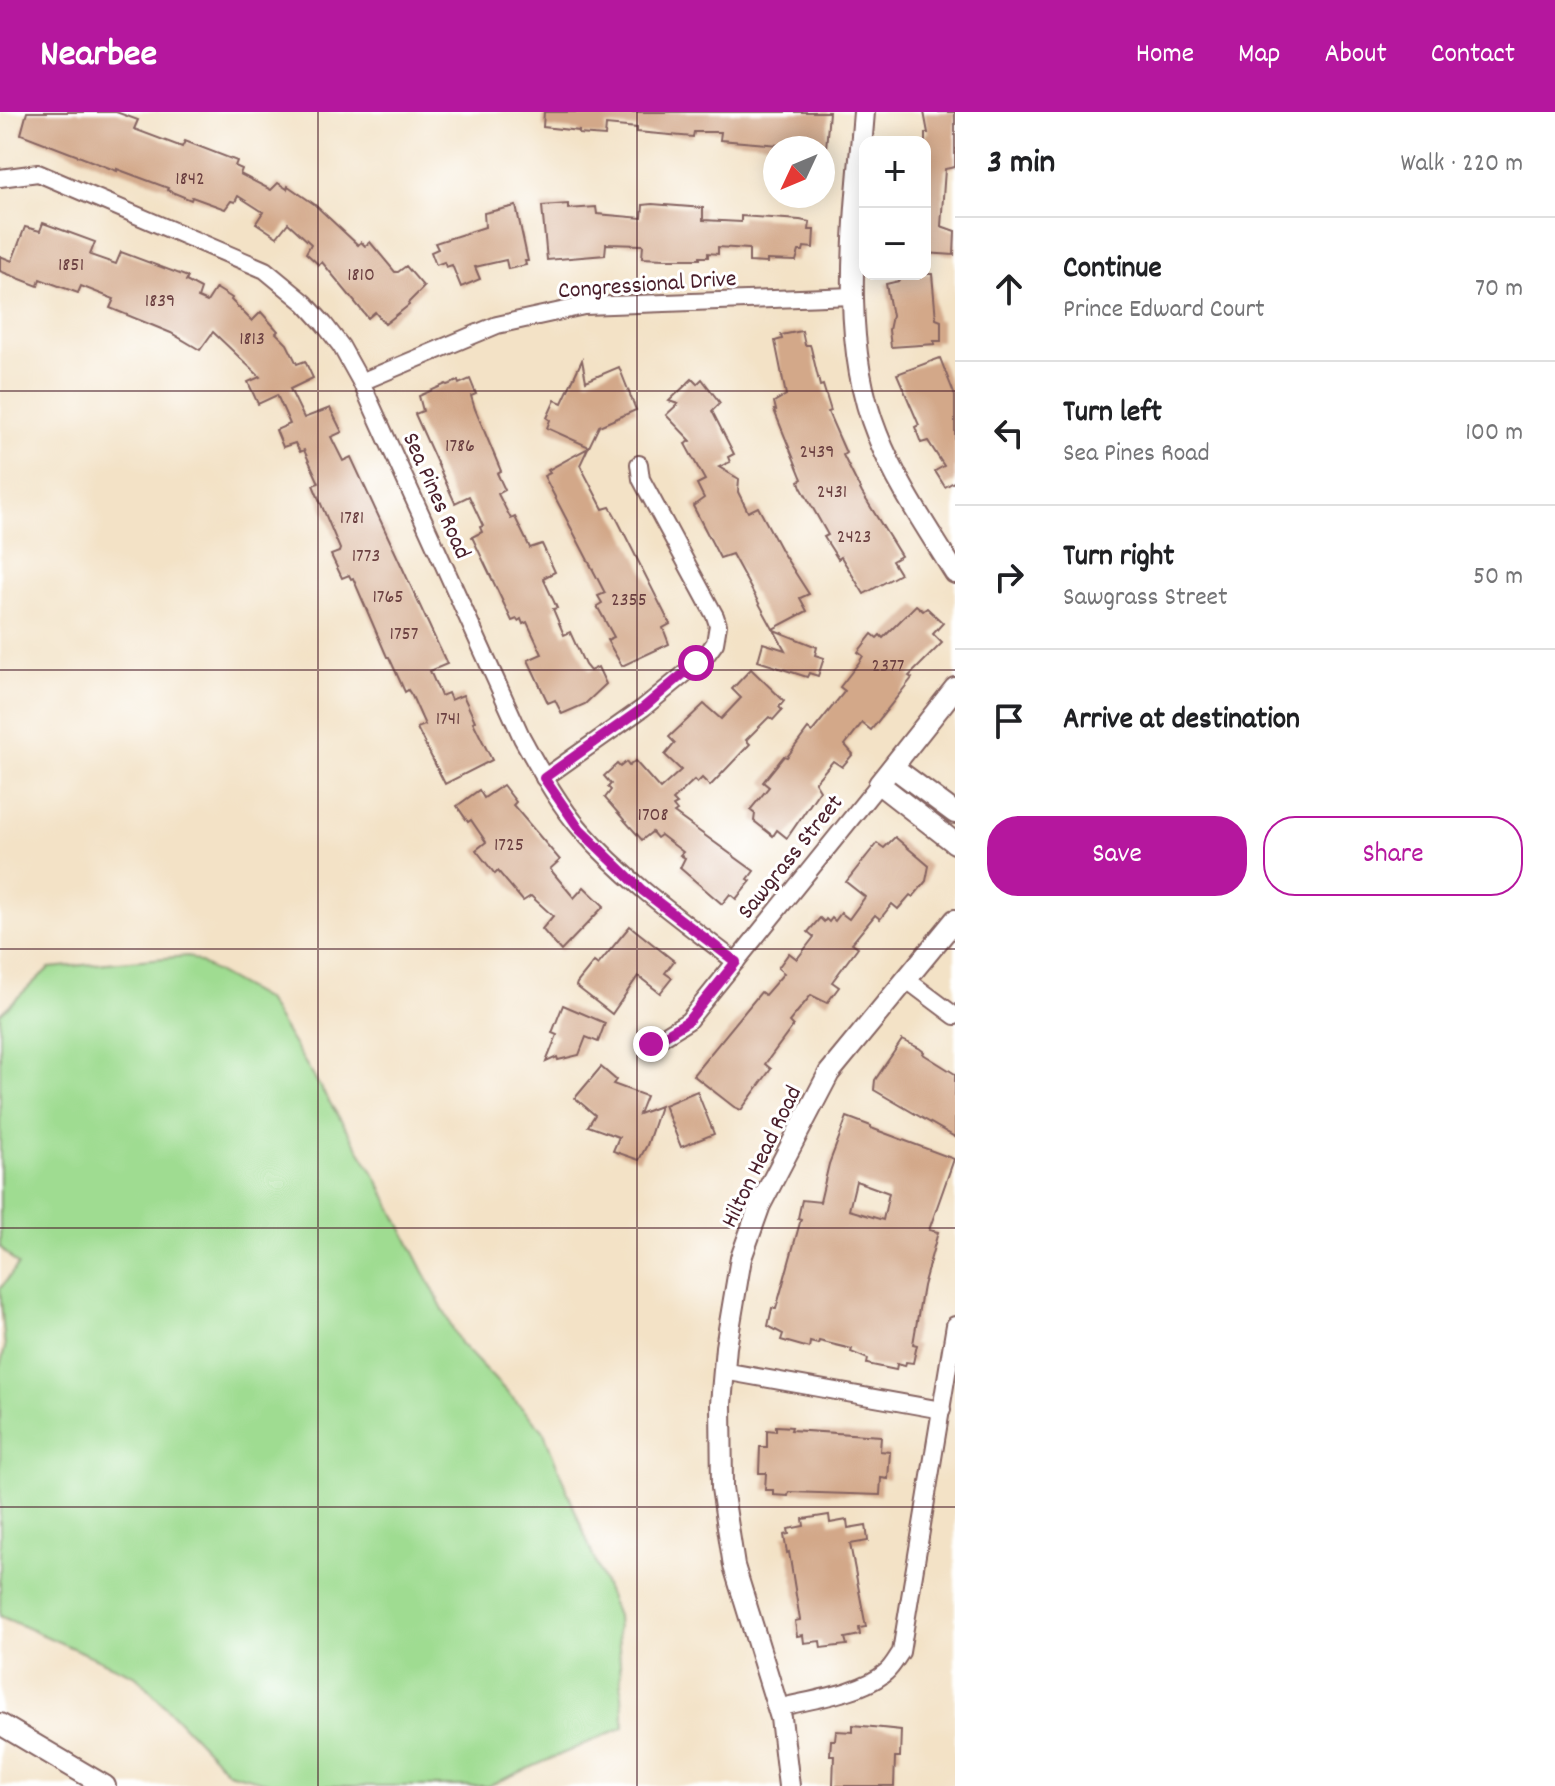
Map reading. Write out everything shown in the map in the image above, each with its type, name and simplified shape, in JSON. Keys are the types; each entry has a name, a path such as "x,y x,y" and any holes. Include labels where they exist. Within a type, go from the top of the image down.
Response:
{"street":[{"path":"864,112 853,296 854,345 859,375 876,432 897,477 955,573"},
{"name":"Sea Pines Road","path":"0,178 38,173 265,270 305,303 341,346 361,382 516,724 544,778 580,830 642,890 736,962"},
{"name":"Congressional Drive","path":"361,382 497,325 584,306 853,296"},
{"path":"544,778 643,708 704,658 715,643 718,625 715,616 641,479 639,464"},
{"name":"Sawgrass Street","path":"651,1044 688,1021 955,688"},
{"path":"893,767 955,813"},
{"path":"879,784 955,843"},
{"name":"Hilton Head Road","path":"789,1786 778,1708 734,1566 722,1488 721,1404 741,1258 760,1205 829,1073 955,920"},
{"path":"907,980 955,1016"},
{"path":"778,1708 855,1688 877,1679 901,1652 955,1325"},
{"path":"724,1371 942,1410"},
{"path":"0,1724 105,1786"}],"green space":[{"path":"188,956 266,1000 376,1177 460,1343 543,1430 617,1616 624,1727 488,1786 281,1786 228,1772 136,1676 0,1616 0,1367 5,1348 0,1289 18,1265 0,1247 0,1014 49,968"}],"building":[{"path":"27,112 116,112 138,120 134,129 182,147 185,141 237,161 235,166 242,169 240,174 271,190 278,183 287,189 288,186 314,204 358,245 361,242 365,246 370,242 395,272 406,266 424,287 409,305 385,324 375,312 368,318 322,262 319,265 306,253 311,244 288,223 277,237 256,223 263,212 238,196 225,209 192,197 191,200 168,188 21,134"},
{"path":"544,112 829,112 827,136 763,136 763,144 720,140 721,132 694,132 693,137 637,132 637,128 606,125 605,136 543,127"},
{"path":"924,112 955,112 955,167 945,169 941,226 955,231 954,255 931,253 931,136 925,136 928,133"},
{"path":"568,204 568,209 596,207 597,214 642,218 643,205 652,204 703,208 703,220 741,222 741,216 800,220 810,222 809,230 814,230 813,248 804,247 796,261 767,260 767,263 749,262 749,249 718,247 718,254 708,253 708,257 700,259 665,259 642,258 643,245 606,244 605,255 547,260 542,206"},
{"path":"516,206 528,261 525,261 526,265 508,269 506,260 475,267 480,279 461,287 452,265 446,267 444,262 436,265 431,252 438,249 435,243 485,227 484,213"},
{"path":"43,223 95,242 90,255 116,264 121,252 188,277 186,281 201,289 198,298 207,302 216,288 232,298 252,321 261,312 287,344 297,364 305,361 313,378 290,389 304,418 330,408 342,432 331,437 343,461 351,457 447,664 430,671 441,696 448,693 451,700 463,695 492,760 445,784 417,728 425,725 412,696 408,690 405,692 387,657 353,578 349,575 342,578 331,555 340,549 313,485 319,483 304,450 300,452 295,443 283,447 276,430 290,424 277,395 258,404 248,382 260,377 213,332 200,350 171,333 110,308 114,299 81,286 78,293 40,279 38,286 0,271 0,256 12,261 25,227 40,231"},
{"path":"932,274 936,319 941,321 941,341 891,347 889,330 892,316 886,284 931,280"},
{"path":"802,331 805,345 811,348 820,386 823,385 831,411 828,412 846,453 843,455 862,493 901,556 892,561 900,574 864,594 841,557 838,559 824,537 828,535 801,487 799,481 802,479 774,410 774,402 786,395 775,341 782,339 781,335"},
{"path":"940,358 955,396 955,484 945,487 935,471 944,466 928,441 921,443 915,427 919,425 897,374"},
{"path":"582,360 586,381 619,367 636,410 599,426 589,447 547,428 550,420 547,418 555,400 562,403"},
{"path":"470,379 476,394 471,396 475,409 501,471 497,473 505,490 498,494 511,519 515,517 530,548 542,544 555,572 543,578 557,608 553,609 564,635 570,632 585,665 590,671 598,667 606,684 585,704 562,714 555,700 548,703 528,660 542,654 527,622 523,624 521,619 512,621 472,537 482,532 480,527 483,526 469,496 455,503 415,414 423,411 419,396 446,384 458,381 459,384"},
{"path":"692,379 697,384 702,379 720,403 712,411 734,454 728,457 730,462 719,467 739,479 738,492 748,512 758,507 809,594 800,598 807,611 773,629 732,554 720,558 693,506 704,498 697,484 705,480 685,444 691,441 666,415 678,404 669,401"},
{"path":"588,448 580,465 603,509 610,507 617,519 670,624 663,628 669,644 622,666 607,640 614,637 597,606 602,603 598,596 605,593 544,476 550,473 548,470"},
{"path":"916,605 923,611 927,608 943,623 933,634 942,643 909,676 912,678 871,730 862,723 845,745 853,754 842,767 833,761 815,782 820,790 787,838 777,830 773,836 754,821 755,814 750,810 769,787 763,782 808,729 812,732 845,691 840,687 860,661 863,656 858,652 872,634 883,638"},
{"path":"774,630 817,647 815,655 824,658 818,676 809,673 807,677 758,661 763,643 785,650"},
{"path":"751,669 784,701 779,707 782,710 773,720 769,717 746,740 750,744 710,786 702,778 697,783 694,780 673,800 677,804 673,806 677,811 674,813 754,871 748,879 751,881 736,899 730,894 722,904 680,868 685,858 680,855 683,852 652,832 642,840 605,798 611,784 604,776 617,764 620,767 626,762 629,766 635,761 660,789 681,770 665,755 675,743 669,737 704,704 721,719 741,698 732,689"},
{"path":"503,785 516,802 513,805 560,860 550,869 574,898 584,887 604,906 561,951 542,929 553,916 531,896 523,901 498,871 495,874 476,850 486,842 457,806 479,790 484,798"},
{"path":"895,837 929,866 926,881 898,909 892,904 880,919 875,915 852,943 858,947 832,982 839,987 827,1003 811,995 789,1022 793,1026 765,1064 771,1069 741,1110 734,1107 693,1075 761,992 765,995 784,973 778,968 789,953 797,959 814,937 808,932 820,918 824,922 832,918 835,921 841,913 849,919 865,897 846,882 877,843 884,848"},
{"path":"630,926 674,961 665,973 672,978 660,993 638,976 612,1014 576,986 594,962 598,965"},
{"path":"563,1005 605,1023 598,1042 586,1037 579,1055 558,1060 557,1057 546,1062 557,1035 552,1033"},
{"path":"902,1040 919,1048 923,1054 955,1074 955,1137 874,1090 875,1080"},
{"path":"601,1067 616,1080 613,1084 646,1096 639,1114 660,1106 639,1160 613,1151 619,1137 588,1126 595,1115 575,1098"},
{"path":"697,1091 714,1134 681,1147 664,1105"},
{"path":"847,1117 954,1159 929,1230 938,1232 923,1286 913,1344 917,1345 913,1363 906,1362 905,1366 897,1364 896,1370 867,1364 868,1359 851,1352 852,1349 819,1341 818,1344 810,1342 809,1348 781,1340 783,1334 768,1326 772,1308 776,1309 801,1219 798,1218 802,1200 820,1202 829,1164","holes":["856,1181 889,1193 883,1220 849,1210"]},
{"path":"776,1426 792,1427 791,1430 881,1436 880,1451 890,1452 888,1479 881,1478 880,1495 789,1492 788,1496 773,1495 773,1490 765,1490 766,1473 759,1473 760,1447 767,1447 767,1430 776,1431"},
{"path":"829,1515 830,1523 847,1520 848,1528 866,1525 868,1541 850,1544 866,1627 859,1628 860,1635 845,1638 847,1645 821,1648 820,1641 804,1643 803,1635 797,1636 795,1621 800,1620 784,1535 789,1534 788,1529 804,1526 803,1519"},
{"path":"853,1725 901,1730 900,1757 895,1757 894,1786 833,1786 831,1740 835,1740 836,1731 853,1732"}],"route":[{"path":"651,1044 688,1021 736,962 642,890 580,830 544,778 643,708 696,663"}]}
